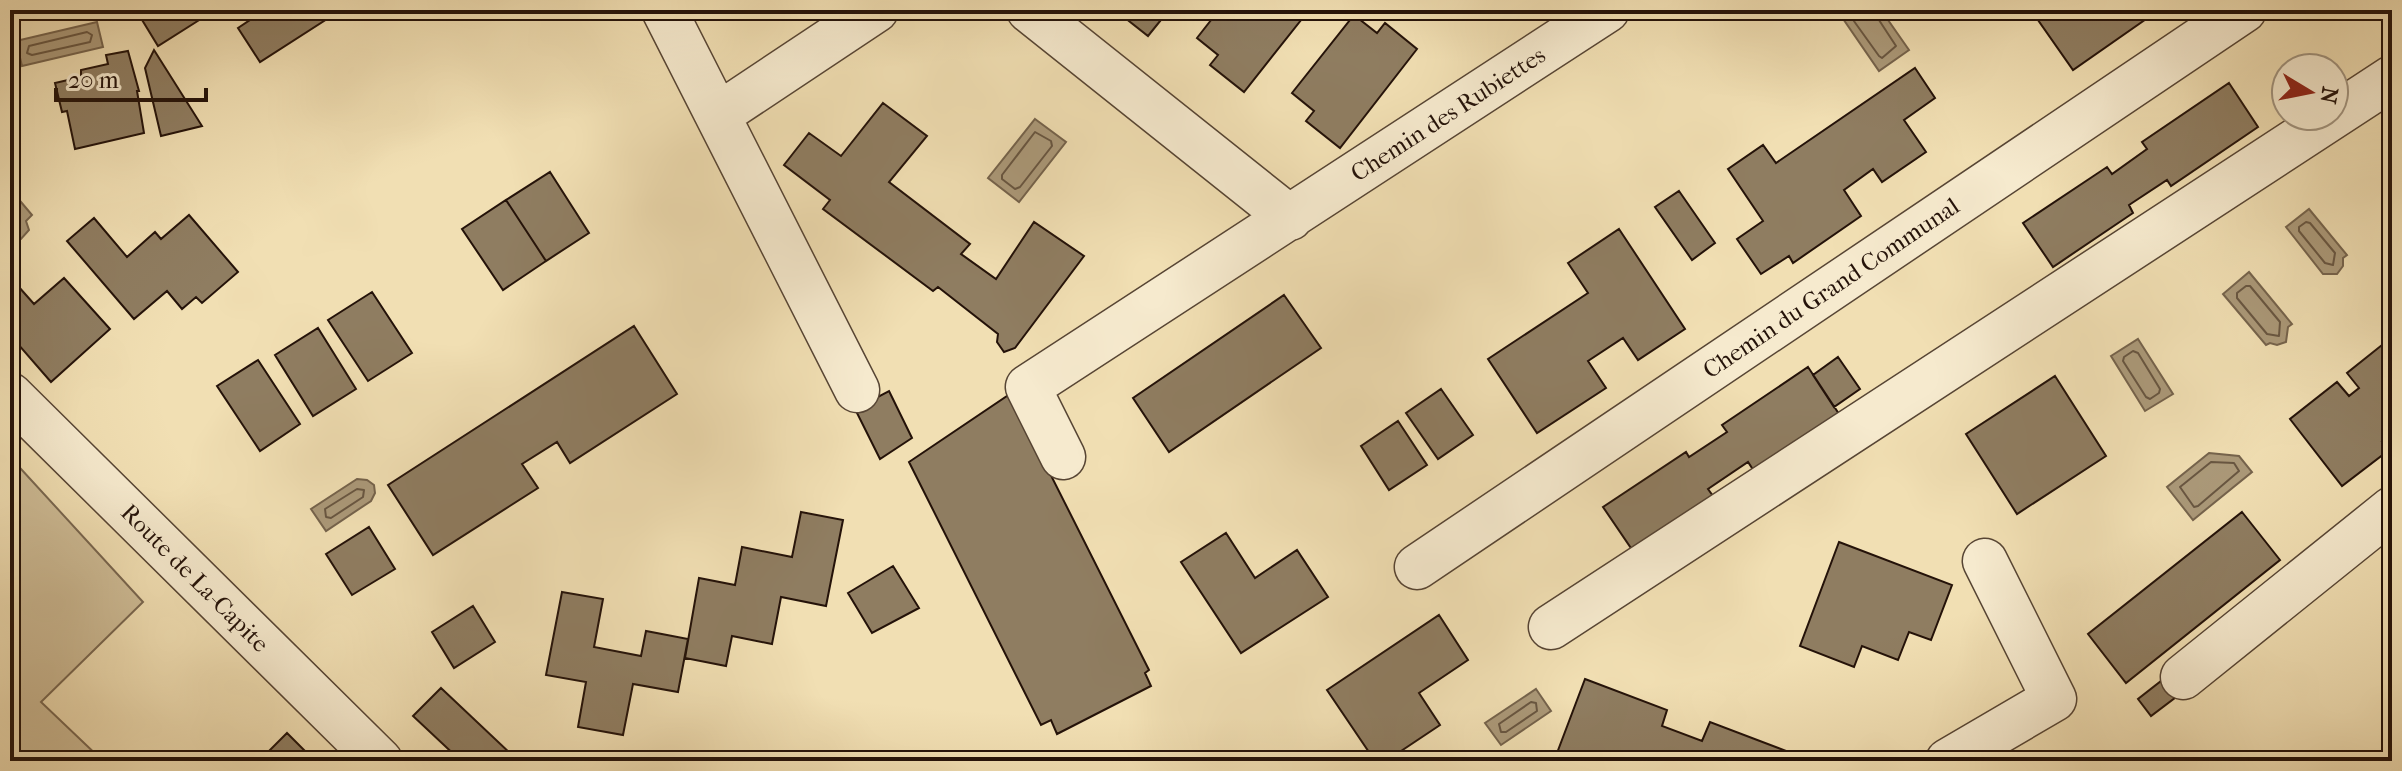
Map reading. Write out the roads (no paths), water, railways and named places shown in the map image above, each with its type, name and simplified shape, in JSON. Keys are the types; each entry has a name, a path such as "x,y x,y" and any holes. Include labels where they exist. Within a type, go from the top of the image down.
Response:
{"street":[{"path":"664,10 857,390"},
{"path":"718,115 876,10"},
{"path":"1029,10 1290,218"},
{"name":"Chemin des Rubiettes","path":"1063,457 1028,387 1607,10"},
{"name":"Chemin du Grand Communal","path":"1417,567 2244,10"},
{"path":"1551,627 2392,78"},
{"name":"Route de La-Capite","path":"10,395 380,761"},
{"path":"2183,677 2392,509"},
{"path":"1948,761 2054,699 1985,561"}],"water":[{"path":"1837,10 1881,10 1909,50 1879,71"},
{"path":"97,22 103,47 22,66 16,41"},
{"path":"1035,119 1066,142 1019,202 988,178"},
{"path":"10,189 32,215 26,221 29,230 21,239 10,237"},
{"path":"2309,209 2347,255 2337,274 2323,274 2286,227"},
{"path":"2249,272 2292,324 2288,327 2286,342 2266,345 2223,294"},
{"path":"2138,339 2173,394 2145,411 2111,356"},
{"path":"2209,453 2239,456 2252,472 2193,520 2167,487"},
{"path":"357,479 374,485 375,493 371,501 326,531 311,509"},
{"path":"1536,689 1551,711 1501,745 1485,723"}]}
